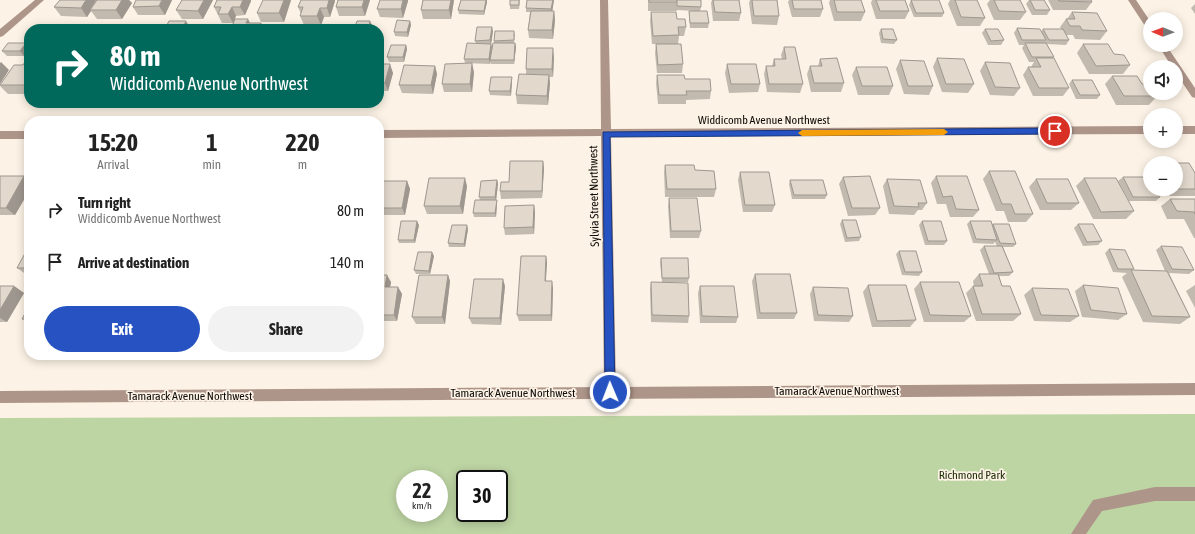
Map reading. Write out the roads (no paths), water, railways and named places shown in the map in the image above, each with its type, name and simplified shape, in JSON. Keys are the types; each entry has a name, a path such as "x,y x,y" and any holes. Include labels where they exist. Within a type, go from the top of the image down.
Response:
{"street":[{"path":"0,34 40,0"},
{"name":"Sylvia Street Northwest","path":"604,0 610,392"},
{"path":"1132,0 1143,16"},
{"path":"1167,52 1195,95"},
{"name":"Widdicomb Avenue Northwest","path":"384,134 1143,130"},
{"path":"1183,130 1195,130"},
{"path":"0,135 24,135"},
{"name":"Tamarack Avenue Northwest","path":"0,397 1195,389"},
{"path":"1078,534 1098,505 1155,494 1195,494"}],"park label":[{"name":"Richmond Park","path":"972,475"}]}
